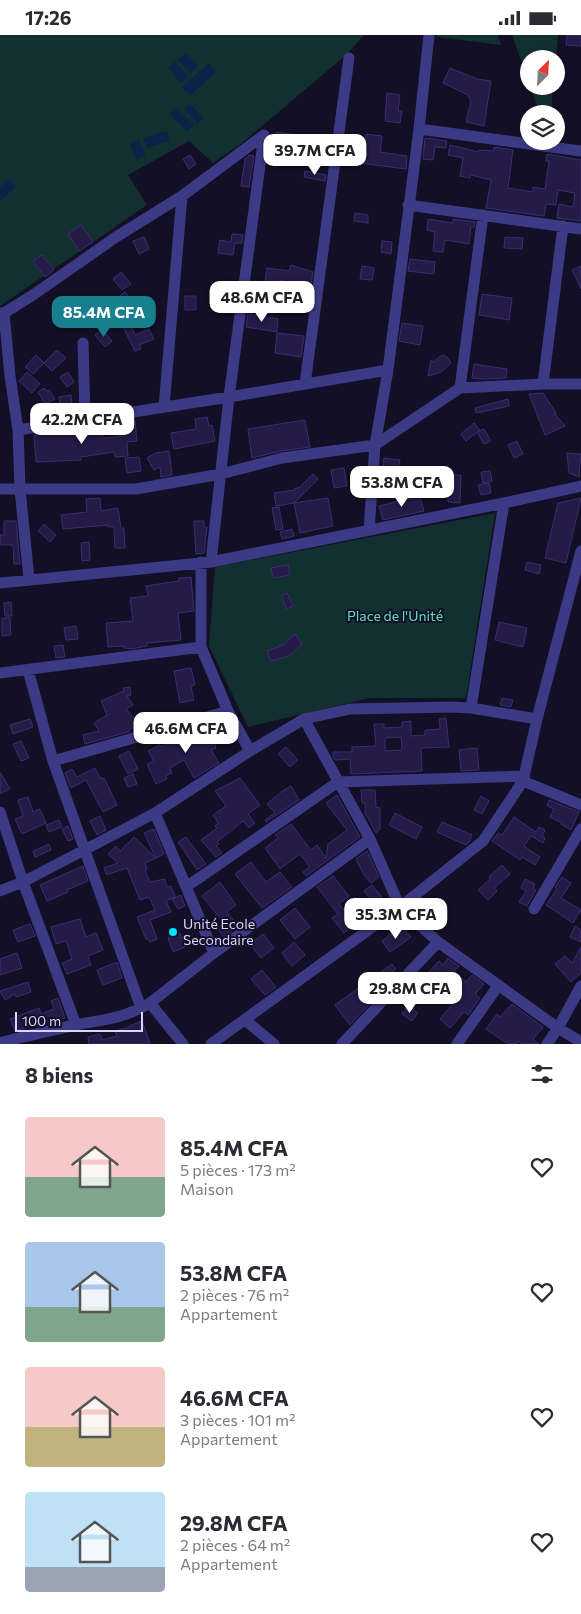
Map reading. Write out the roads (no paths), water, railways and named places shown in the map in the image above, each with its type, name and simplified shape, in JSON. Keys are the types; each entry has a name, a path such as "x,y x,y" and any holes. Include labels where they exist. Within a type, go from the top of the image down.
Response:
{"street":[{"path":"369,531 375,445 388,370 429,35"},
{"path":"304,384 349,58"},
{"path":"419,129 581,151"},
{"path":"29,579 20,489 18,430 2,313 33,295 116,237 182,196 264,135 229,397 221,474 206,562 201,647 228,711 250,751"},
{"path":"164,407 182,196"},
{"path":"408,205 581,229"},
{"path":"460,388 483,215"},
{"path":"543,384 563,227"},
{"path":"83,343 84,419"},
{"path":"18,430 388,370"},
{"path":"0,489 136,489 221,474 282,458 375,445 460,388 581,384"},
{"path":"0,583 206,562 369,531 581,486"},
{"path":"472,707 504,503"},
{"path":"211,1044 400,907 483,841 523,779 581,551"},
{"path":"0,673 201,647"},
{"path":"28,670 53,761 146,1006 183,1044"},
{"path":"0,891 23,883 155,813 250,751 304,719 350,709 472,707 537,719"},
{"path":"53,761 228,711"},
{"path":"304,719 370,839 400,907 438,942 558,1028 581,1042"},
{"path":"186,887 338,782 523,779 581,805"},
{"path":"0,812 23,883 76,1025"},
{"path":"155,813 214,953"},
{"path":"534,909 581,829"},
{"path":"2,1040 114,1019 146,1006 214,953 370,839"},
{"path":"342,1044 438,942"},
{"path":"457,1044 498,986"},
{"path":"547,1044 581,986"},
{"path":"245,1020 274,1044"}],"water":[{"path":"186,53 198,66 190,73 178,60"},
{"path":"175,62 188,76 181,83 168,68"},
{"path":"209,63 216,72 190,96 182,87"},
{"path":"189,103 204,118 198,124 184,109"},
{"path":"176,107 194,125 187,132 169,114"},
{"path":"167,131 170,141 147,148 143,138"},
{"path":"139,140 146,156 136,159 130,144"},
{"path":"9,179 16,187 0,201 0,187"}],"place":[{"name":"Unité Ecole Secondaire","path":"173,932"}],"park label":[{"name":"Place de l'Unité","path":"395,616"}]}
